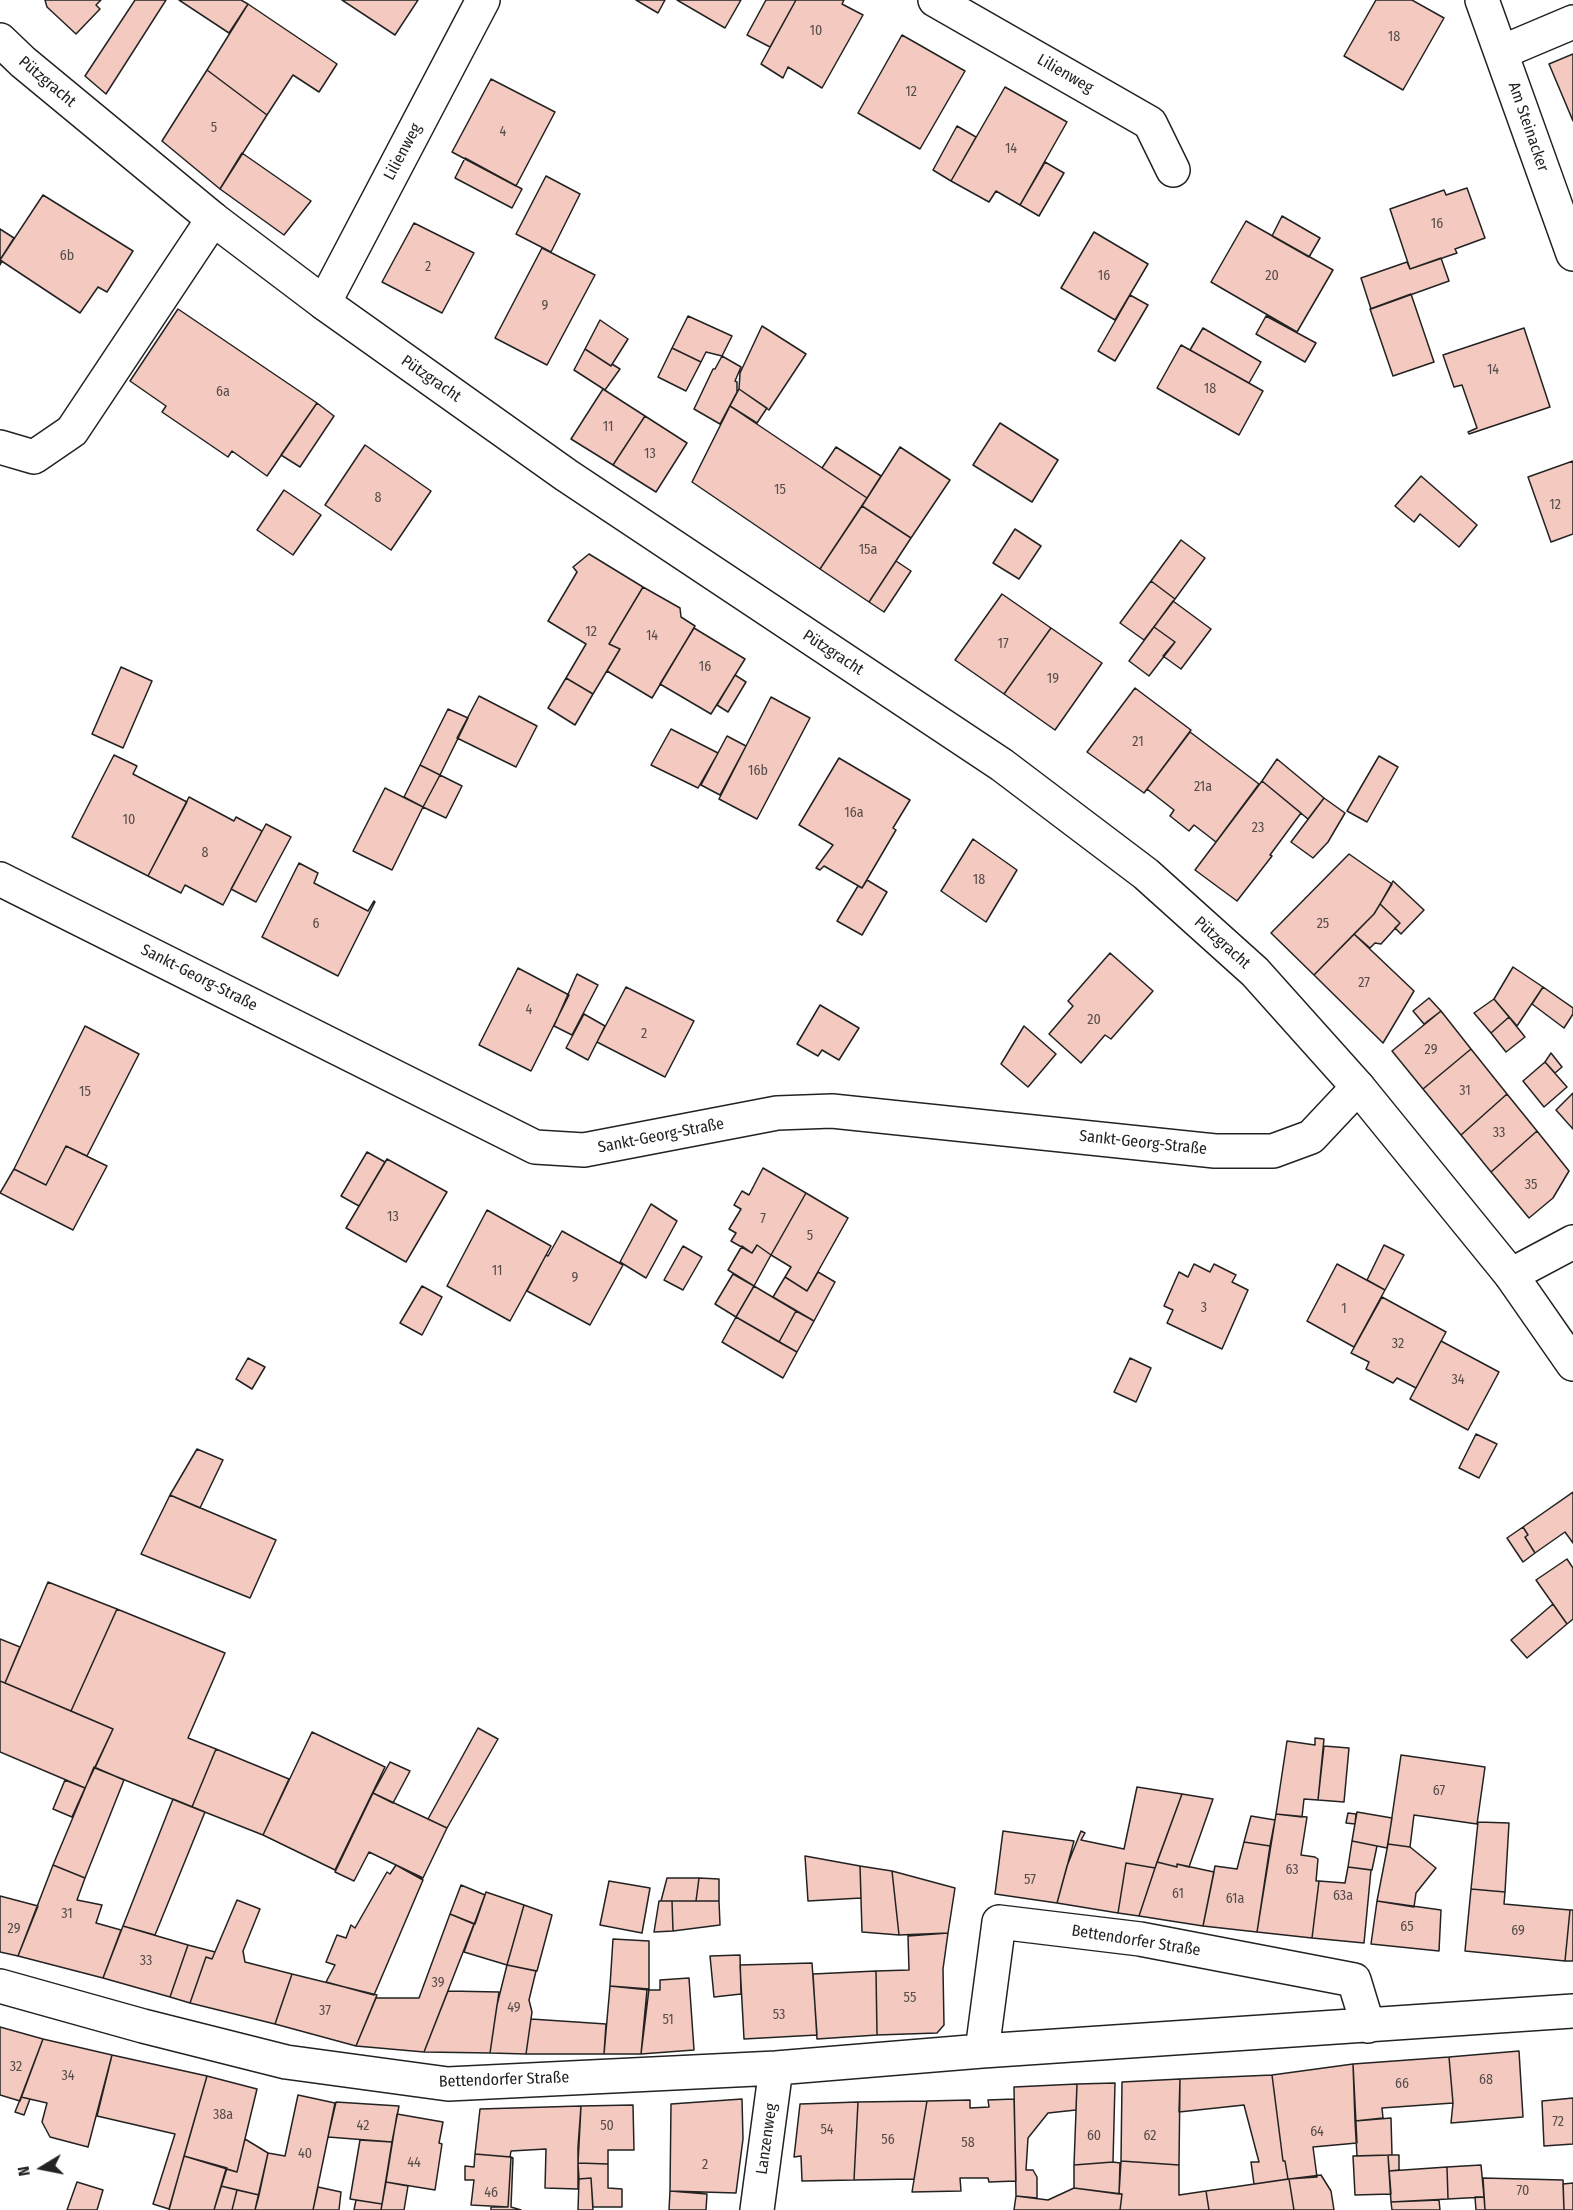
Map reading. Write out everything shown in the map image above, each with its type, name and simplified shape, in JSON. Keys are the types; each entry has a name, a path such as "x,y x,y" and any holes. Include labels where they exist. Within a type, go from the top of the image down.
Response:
{"street":[{"name":"Lilienweg","path":"324,303 483,0"},
{"name":"Lilienweg","path":"935,0 1149,123 1173,170"},
{"name":"Am Steinacker","path":"1482,0 1573,254"},
{"path":"1502,52 1573,22"},
{"name":"Pützgracht","path":"0,40 23,62 213,219 324,303 576,482 1002,765 1146,874 1255,972 1358,1087 1511,1275 1573,1364"},
{"path":"0,447 34,457 72,430 213,219"},
{"name":"Sankt-Georg-Straße","path":"0,879 534,1147 584,1150 777,1113 832,1111 1215,1151 1273,1151 1311,1137 1358,1087"},
{"path":"1511,1275 1573,1242"},
{"name":"Bettendorfer Straße","path":"982,2051 999,1922 1140,1939 1354,1980 1368,2026"},
{"name":"Bettendorfer Straße","path":"0,1986 286,2062 448,2084 776,2068 982,2051 1573,2011"},
{"name":"Lanzenweg","path":"757,2210 776,2068"}],"building":[{"path":"45,0 101,0 96,5 100,9 76,34 47,7"},
{"path":"135,0 166,0 106,94 85,76"},
{"path":"179,0 241,0 248,4 229,33"},
{"path":"342,0 418,0 395,35"},
{"path":"636,0 665,0 658,13"},
{"path":"677,0 741,0 725,28"},
{"path":"766,0 796,0 770,47 747,35"},
{"path":"796,0 844,0 842,4 863,15 822,88 788,67 783,78 761,64"},
{"path":"1376,0 1412,0 1444,18 1403,90 1344,56"},
{"path":"248,4 337,64 319,92 293,75 267,115 207,70"},
{"path":"902,35 965,71 920,149 858,113"},
{"path":"1573,54 1573,121 1549,64"},
{"path":"207,70 267,115 220,189 162,141"},
{"path":"491,79 555,112 516,186 452,152"},
{"path":"1005,87 1067,122 1020,205 996,191 989,202 951,181"},
{"path":"957,126 976,137 951,181 933,170"},
{"path":"242,153 311,201 284,235 220,189"},
{"path":"465,158 522,189 512,208 455,178"},
{"path":"1045,162 1064,173 1039,216 1020,205"},
{"path":"546,176 580,194 551,252 516,234"},
{"path":"1467,188 1485,238 1455,249 1457,253 1410,269 1390,209 1444,190 1446,195"},
{"path":"43,195 133,251 107,292 98,287 80,313 0,260"},
{"path":"1282,216 1320,238 1309,257 1272,236"},
{"path":"1246,221 1333,270 1297,332 1211,282"},
{"path":"414,223 474,253 442,313 382,282"},
{"path":"0,229 14,238 0,260"},
{"path":"1094,232 1148,264 1115,320 1061,288"},
{"path":"542,248 595,275 547,365 495,338"},
{"path":"1441,258 1449,281 1371,309 1361,278 1407,262 1410,269"},
{"path":"1411,294 1434,362 1393,376 1370,309"},
{"path":"1130,295 1148,305 1115,361 1098,351"},
{"path":"178,309 317,403 267,476 232,451 228,457 162,412 166,406 130,381"},
{"path":"688,316 732,336 722,356 706,352 701,362 672,348"},
{"path":"1266,316 1316,343 1305,362 1256,334"},
{"path":"600,320 628,339 611,366 585,349"},
{"path":"762,326 806,354 769,410 739,389 740,373"},
{"path":"1203,328 1261,362 1249,383 1190,350"},
{"path":"1524,328 1550,407 1469,434 1468,432 1477,428 1462,385 1454,387 1443,355"},
{"path":"1181,345 1263,391 1239,435 1157,388"},
{"path":"672,348 701,362 686,391 658,377"},
{"path":"585,349 611,366 612,364 620,369 605,390 574,370"},
{"path":"722,356 741,367 735,381 737,392 720,424 694,409 713,369"},
{"path":"603,389 645,416 613,465 571,439"},
{"path":"739,389 767,408 757,423 730,406"},
{"path":"317,403 334,416 300,467 281,455"},
{"path":"730,406 867,498 820,569 692,482"},
{"path":"645,416 687,443 656,492 613,465"},
{"path":"1000,423 1058,460 1032,502 973,465"},
{"path":"365,445 431,491 391,550 325,505"},
{"path":"836,447 881,476 867,498 822,468"},
{"path":"900,447 950,480 911,538 862,506"},
{"path":"1573,461 1573,534 1551,542 1528,477"},
{"path":"1421,476 1477,525 1459,547 1420,514 1414,522 1395,506"},
{"path":"284,490 321,515 293,555 257,530"},
{"path":"862,506 911,538 869,602 820,569"},
{"path":"1015,529 1041,546 1019,579 993,563"},
{"path":"1181,540 1205,558 1175,599 1151,581"},
{"path":"589,554 643,587 609,644 620,649 593,694 566,678 586,644 548,621 577,572 573,567"},
{"path":"896,561 911,571 884,612 869,602"},
{"path":"1151,581 1175,599 1144,640 1120,623"},
{"path":"643,587 680,608 681,617 695,626 652,698 607,671 620,649 609,644"},
{"path":"1002,594 1051,628 1004,694 955,660"},
{"path":"1173,601 1211,629 1181,669 1163,656 1175,642 1154,627"},
{"path":"1154,627 1175,642 1149,676 1129,661"},
{"path":"694,628 745,659 711,714 660,684"},
{"path":"1051,628 1102,663 1055,730 1004,694"},
{"path":"121,667 152,681 123,748 92,734"},
{"path":"735,675 746,682 728,712 717,705"},
{"path":"566,678 593,694 575,725 548,708"},
{"path":"1135,688 1191,730 1144,793 1087,752"},
{"path":"479,696 537,726 516,767 457,738"},
{"path":"771,697 810,718 757,819 719,799"},
{"path":"448,709 468,718 440,775 420,765"},
{"path":"671,729 718,753 698,788 651,765"},
{"path":"1190,732 1259,784 1216,842 1194,825 1189,831 1170,816 1174,810 1147,789"},
{"path":"727,736 746,746 720,795 701,785"},
{"path":"114,755 137,766 133,774 187,802 148,876 72,837"},
{"path":"1379,756 1398,767 1367,822 1347,811"},
{"path":"839,758 910,800 893,828 896,830 862,888 824,866 820,870 816,868 833,845 799,825"},
{"path":"1277,759 1324,798 1308,819 1262,781"},
{"path":"420,765 440,775 423,807 404,797"},
{"path":"440,775 462,786 446,818 423,807"},
{"path":"1262,781 1301,813 1270,855 1272,856 1237,901 1195,870"},
{"path":"385,788 423,807 392,870 353,851"},
{"path":"189,797 234,821 236,817 262,831 223,905 185,885 181,893 148,876"},
{"path":"1324,798 1345,813 1328,842 1313,858 1291,842"},
{"path":"266,824 291,837 256,902 231,889"},
{"path":"973,839 1017,870 986,922 941,891"},
{"path":"1349,854 1392,884 1374,914 1314,975 1271,933"},
{"path":"299,863 318,873 314,883 368,911 375,902 338,976 262,937"},
{"path":"867,880 887,892 862,935 837,921 858,886 862,888"},
{"path":"1393,881 1424,910 1401,934 1395,928 1400,923 1380,904"},
{"path":"1380,904 1400,923 1381,944 1375,943 1370,948 1354,934 1374,914"},
{"path":"1354,934 1414,991 1383,1043 1314,975"},
{"path":"1110,953 1153,991 1111,1039 1105,1035 1081,1063 1049,1034 1073,1006 1068,1001"},
{"path":"1513,967 1543,987 1517,1026 1494,999"},
{"path":"518,968 569,995 531,1071 479,1045"},
{"path":"577,974 598,985 572,1035 554,1026"},
{"path":"626,987 694,1021 665,1077 597,1042"},
{"path":"1543,987 1573,1008 1573,1014 1564,1028 1532,1004"},
{"path":"1429,998 1441,1011 1424,1024 1413,1011"},
{"path":"1494,999 1509,1017 1491,1033 1474,1013"},
{"path":"820,1005 859,1028 839,1060 822,1050 818,1056 797,1044"},
{"path":"1441,1011 1471,1049 1423,1089 1392,1051"},
{"path":"584,1014 605,1026 588,1060 566,1048"},
{"path":"1509,1017 1525,1037 1506,1052 1491,1033"},
{"path":"85,1026 139,1054 87,1156 66,1146 46,1185 14,1169"},
{"path":"1024,1026 1056,1054 1028,1087 1001,1064"},
{"path":"1471,1049 1507,1094 1461,1135 1423,1089"},
{"path":"1551,1053 1562,1067 1555,1073 1545,1062"},
{"path":"1545,1062 1567,1087 1544,1107 1523,1081"},
{"path":"1573,1093 1573,1129 1556,1110"},
{"path":"1507,1094 1537,1131 1491,1172 1461,1135"},
{"path":"1537,1131 1569,1171 1553,1198 1529,1218 1491,1172"},
{"path":"66,1146 107,1166 73,1230 0,1193 14,1169 46,1185"},
{"path":"367,1152 385,1162 359,1206 341,1196"},
{"path":"387,1159 447,1192 406,1262 346,1228"},
{"path":"763,1168 806,1193 771,1255 757,1245 752,1253 731,1241 736,1233 729,1229 741,1209 734,1205 742,1191 749,1195"},
{"path":"806,1193 848,1218 807,1291 785,1277 791,1267 771,1255"},
{"path":"651,1204 677,1221 646,1278 620,1262"},
{"path":"487,1210 551,1246 510,1321 447,1286"},
{"path":"562,1231 623,1265 590,1325 527,1291"},
{"path":"757,1245 771,1255 754,1286 728,1270 742,1246 752,1253"},
{"path":"1384,1245 1404,1255 1385,1290 1367,1280"},
{"path":"683,1246 702,1257 683,1290 664,1280"},
{"path":"1194,1264 1210,1272 1214,1264 1236,1275 1232,1282 1248,1290 1222,1349 1167,1323 1173,1310 1164,1306 1179,1272 1188,1277"},
{"path":"1337,1264 1385,1290 1354,1347 1307,1321"},
{"path":"818,1272 835,1282 814,1321 773,1297 785,1277 807,1291"},
{"path":"733,1274 754,1286 736,1317 715,1304"},
{"path":"422,1286 442,1297 422,1335 400,1323"},
{"path":"754,1286 796,1311 779,1342 736,1317"},
{"path":"1382,1297 1446,1332 1416,1388 1397,1378 1393,1383 1366,1369 1369,1362 1351,1353"},
{"path":"796,1311 814,1321 797,1352 779,1342"},
{"path":"736,1317 797,1352 783,1378 722,1342"},
{"path":"1441,1341 1499,1372 1468,1430 1410,1399"},
{"path":"248,1358 265,1367 252,1389 236,1379"},
{"path":"1130,1358 1151,1368 1136,1402 1114,1392"},
{"path":"1476,1434 1497,1444 1479,1478 1459,1468"},
{"path":"197,1449 223,1460 200,1508 170,1495"},
{"path":"1573,1492 1573,1543 1565,1532 1535,1553 1525,1537 1528,1535 1523,1527"},
{"path":"170,1495 276,1540 250,1598 141,1554"},
{"path":"1523,1527 1528,1535 1525,1537 1535,1553 1523,1562 1507,1538"},
{"path":"1567,1559 1573,1568 1573,1619 1567,1624 1536,1580"},
{"path":"48,1582 117,1609 71,1711 5,1683"},
{"path":"1553,1604 1567,1624 1527,1658 1511,1640"},
{"path":"117,1609 225,1653 188,1738 216,1749 192,1807 95,1768 113,1729 71,1711"},
{"path":"0,1639 20,1647 5,1683 0,1681"},
{"path":"0,1681 113,1729 85,1788 0,1752"},
{"path":"478,1728 498,1739 447,1828 428,1819"},
{"path":"312,1732 385,1767 335,1870 263,1835"},
{"path":"1315,1738 1324,1739 1318,1800 1304,1799 1302,1817 1276,1814 1287,1741 1315,1745"},
{"path":"1324,1746 1349,1748 1344,1802 1318,1800"},
{"path":"216,1749 289,1779 263,1835 192,1807"},
{"path":"1401,1755 1485,1767 1477,1824 1414,1815 1410,1847 1388,1844"},
{"path":"390,1762 410,1771 393,1803 373,1793"},
{"path":"94,1767 124,1780 85,1878 53,1865"},
{"path":"65,1780 85,1788 72,1817 53,1809"},
{"path":"1137,1787 1182,1794 1155,1868 1126,1863 1118,1913 1057,1903 1067,1866 1081,1831 1085,1833 1081,1840 1124,1849"},
{"path":"373,1793 447,1828 423,1878 369,1852 354,1881 335,1872"},
{"path":"1182,1794 1213,1799 1189,1867 1177,1864 1177,1867 1157,1862"},
{"path":"173,1799 205,1812 155,1935 123,1926"},
{"path":"1357,1812 1392,1818 1387,1848 1352,1841"},
{"path":"1348,1813 1356,1814 1355,1824 1346,1823"},
{"path":"1276,1814 1307,1817 1301,1855 1318,1859 1316,1881 1319,1881 1312,1938 1257,1932"},
{"path":"1251,1816 1275,1820 1270,1846 1244,1842"},
{"path":"1478,1822 1509,1823 1505,1892 1471,1889"},
{"path":"1003,1831 1074,1841 1057,1903 995,1894"},
{"path":"1352,1841 1377,1846 1372,1870 1348,1867"},
{"path":"1244,1842 1270,1846 1257,1932 1203,1926 1215,1866 1237,1869"},
{"path":"1388,1844 1410,1847 1436,1868 1416,1893 1414,1907 1377,1901"},
{"path":"805,1856 860,1866 861,1898 808,1901"},
{"path":"1157,1862 1214,1872 1203,1926 1139,1916"},
{"path":"1126,1863 1155,1868 1139,1916 1118,1913"},
{"path":"53,1865 85,1878 77,1900 102,1905 96,1923 121,1930 103,1978 18,1956"},
{"path":"396,1865 423,1880 374,1995 326,1982 335,1965 326,1962 337,1935 346,1938 351,1925 355,1928 387,1872 390,1874"},
{"path":"860,1866 892,1871 899,1935 862,1932"},
{"path":"1348,1867 1371,1870 1364,1943 1312,1938 1319,1881 1345,1883"},
{"path":"892,1871 955,1888 948,1933 899,1935"},
{"path":"667,1878 699,1878 696,1901 661,1901"},
{"path":"699,1878 719,1879 719,1901 696,1901"},
{"path":"609,1881 650,1888 642,1933 600,1925"},
{"path":"461,1885 485,1895 475,1924 450,1914"},
{"path":"1471,1889 1505,1892 1504,1904 1570,1910 1565,1961 1465,1951"},
{"path":"486,1892 524,1905 507,1965 464,1952"},
{"path":"0,1896 38,1906 18,1956 0,1952"},
{"path":"237,1900 260,1909 243,1951 245,1962 292,1974 275,2024 190,2003 206,1957 212,1959"},
{"path":"659,1901 672,1901 673,1931 654,1932"},
{"path":"672,1901 719,1901 720,1925 673,1931"},
{"path":"1377,1901 1441,1910 1439,1951 1371,1944"},
{"path":"524,1905 552,1915 537,1971 507,1965"},
{"path":"1570,1910 1573,1910 1573,1961 1565,1961"},
{"path":"450,1914 474,1924 424,2052 356,2046 376,1998 419,1998"},
{"path":"123,1926 188,1945 170,1997 103,1978"},
{"path":"948,1933 943,1969 944,2025 937,2033 877,2035 876,1971 909,1970 908,1936"},
{"path":"613,1939 649,1941 649,1990 610,1986"},
{"path":"188,1945 215,1952 212,1959 206,1957 190,2003 170,1997"},
{"path":"740,1955 741,1994 714,1997 710,1956"},
{"path":"812,1963 817,2035 744,2039 740,1965"},
{"path":"507,1965 536,1971 529,2000 532,2012 526,2054 490,2053 497,2005"},
{"path":"876,1971 877,2035 817,2039 813,1974"},
{"path":"292,1974 377,1995 356,2046 275,2024"},
{"path":"689,1978 694,2050 641,2054 647,1990 660,1990 660,1980"},
{"path":"610,1986 649,1989 641,2054 604,2054"},
{"path":"448,1991 499,1992 490,2053 424,2052"},
{"path":"531,2019 606,2024 604,2054 526,2054"},
{"path":"0,2027 43,2039 20,2101 0,2095"},
{"path":"43,2039 112,2055 88,2147 50,2137 42,2122 47,2103 21,2097"},
{"path":"1519,2051 1523,2117 1451,2123 1453,2103 1449,2057"},
{"path":"112,2055 207,2076 169,2209 153,2204 175,2134 97,2116"},
{"path":"1449,2057 1453,2103 1382,2108 1383,2118 1355,2121 1353,2064"},
{"path":"1353,2064 1357,2143 1313,2147 1317,2177 1288,2179 1285,2161 1283,2161 1272,2075"},
{"path":"1272,2075 1283,2161 1285,2161 1288,2179 1254,2184 1251,2162 1259,2162 1244,2105 1179,2112 1180,2079"},
{"path":"207,2076 257,2089 237,2172 184,2156"},
{"path":"1180,2079 1179,2165 1121,2161 1122,2082"},
{"path":"1115,2083 1113,2162 1074,2165 1077,2084"},
{"path":"1077,2084 1076,2110 1048,2113 1028,2138 1026,2170 1033,2170 1037,2177 1037,2198 1016,2196 1014,2087"},
{"path":"298,2095 335,2103 313,2210 255,2210 268,2153 285,2156"},
{"path":"21,2097 30,2099 24,2115 15,2112"},
{"path":"1573,2098 1573,2144 1544,2146 1542,2101"},
{"path":"742,2099 743,2139 736,2193 670,2191 671,2104"},
{"path":"1014,2099 1016,2181 989,2182 988,2178 960,2178 961,2191 912,2192 927,2101 970,2100 970,2108 989,2107 988,2100"},
{"path":"927,2101 914,2179 854,2180 858,2102"},
{"path":"336,2102 399,2106 392,2142 328,2137"},
{"path":"858,2102 854,2180 802,2181 801,2156 794,2157 800,2104"},
{"path":"633,2105 634,2150 608,2150 608,2164 578,2163 581,2106"},
{"path":"581,2106 578,2189 545,2188 546,2149 511,2151 510,2157 475,2154 480,2109"},
{"path":"397,2114 443,2122 435,2190 386,2182"},
{"path":"1391,2118 1392,2155 1357,2156 1355,2121"},
{"path":"245,2139 268,2153 259,2195 221,2186 226,2169 237,2172"},
{"path":"360,2140 392,2142 382,2204 350,2199"},
{"path":"475,2154 511,2157 508,2207 471,2205 474,2180 465,2180 465,2166 474,2167"},
{"path":"1388,2155 1399,2155 1399,2170 1389,2171"},
{"path":"1388,2155 1391,2194 1355,2195 1353,2156"},
{"path":"184,2156 227,2168 214,2210 169,2210"},
{"path":"511,2157 513,2158 511,2207 521,2210 491,2210 491,2207 508,2207"},
{"path":"1121,2161 1179,2165 1179,2195 1206,2191 1209,2210 1120,2210"},
{"path":"578,2163 608,2164 608,2188 622,2189 622,2207 593,2207 591,2178 579,2179"},
{"path":"1120,2163 1119,2194 1074,2188 1074,2165"},
{"path":"1481,2165 1484,2197 1448,2199 1447,2167"},
{"path":"1447,2167 1448,2199 1391,2202 1389,2171"},
{"path":"1321,2175 1331,2191 1334,2210 1294,2210 1289,2179"},
{"path":"591,2178 593,2210 578,2210 579,2179"},
{"path":"1483,2178 1563,2180 1564,2210 1485,2210"},
{"path":"1289,2179 1294,2210 1209,2210 1206,2191"},
{"path":"77,2182 103,2190 97,2210 67,2210"},
{"path":"386,2182 408,2186 404,2210 381,2210"},
{"path":"1573,2183 1573,2210 1564,2210 1563,2184"},
{"path":"221,2186 237,2190 232,2210 214,2210"},
{"path":"318,2187 341,2192 339,2210 313,2210"},
{"path":"1074,2188 1122,2194 1120,2210 1014,2210 1016,2196 1048,2200"},
{"path":"237,2190 259,2195 255,2210 232,2210"},
{"path":"670,2191 707,2194 706,2210 669,2210"},
{"path":"1475,2197 1484,2197 1485,2210 1476,2210"},
{"path":"356,2200 382,2204 381,2210 354,2210"},
{"path":"1439,2200 1440,2210 1392,2210 1391,2202"}]}
